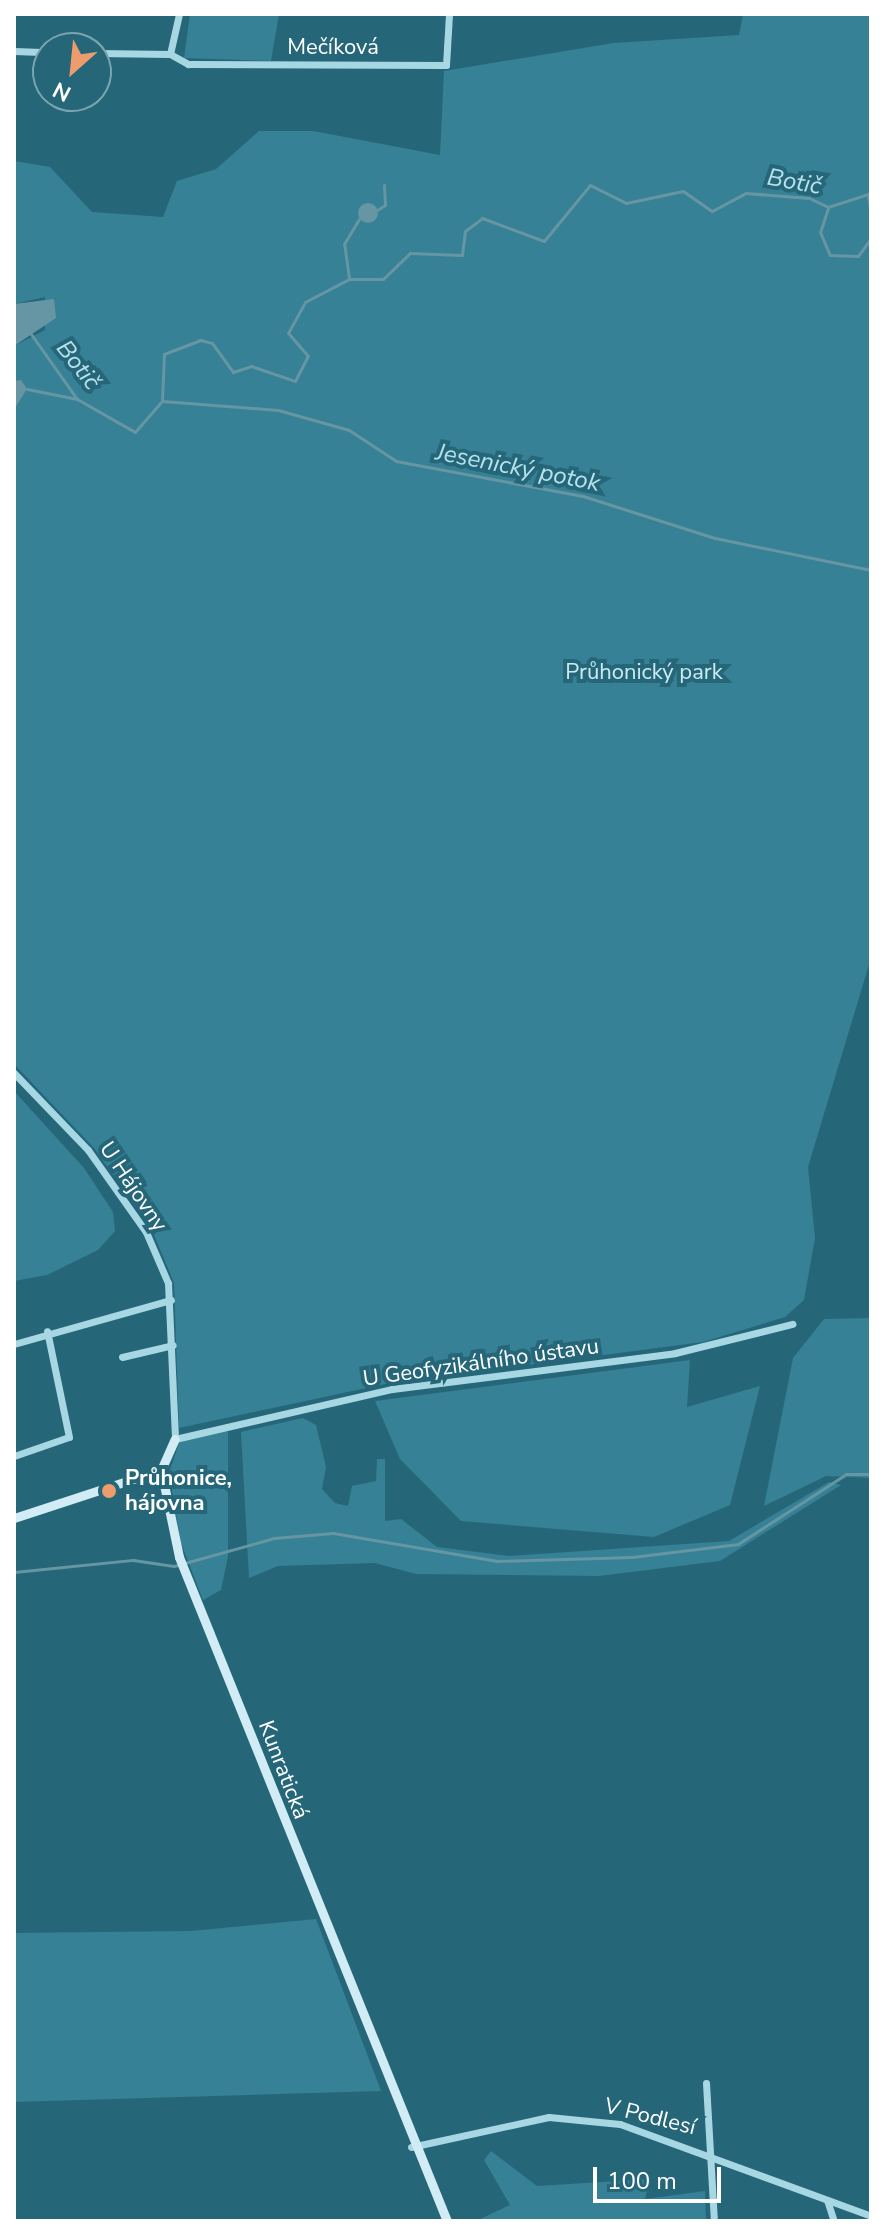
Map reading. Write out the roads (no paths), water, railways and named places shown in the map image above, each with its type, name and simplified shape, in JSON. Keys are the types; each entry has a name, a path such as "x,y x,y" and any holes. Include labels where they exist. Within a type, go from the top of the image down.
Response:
{"street":[{"path":"170,54 179,14"},
{"name":"Mečíková","path":"112,53 170,54 188,64 446,65 449,14"},
{"name":"U Hájovny","path":"14,1073 88,1150 146,1232 171,1300 175,1439 161,1470"},
{"path":"14,1344 47,1331 171,1300"},
{"name":"U Geofyzikálního ústavu","path":"175,1439 392,1389 675,1353 792,1324"},
{"path":"14,1456 69,1437 47,1331"},
{"path":"122,1357 173,1345"},
{"path":"14,1518 161,1470"},
{"name":"Kunratická","path":"161,1470 179,1557 411,2147 447,2221"},
{"path":"706,2083 714,2221"},
{"name":"V Podlesí","path":"411,2147 549,2117 620,2124 711,2153 869,2215"},
{"path":"827,2200 834,2221"},
{"path":"857,2221 869,2215"}],"waterway":[{"path":"377,210 385,205 384,185"},
{"name":"Botič","path":"31,334 77,399 135,432 162,401 164,354 200,340 212,343 233,372 251,366 295,381 308,356 288,333 305,302 349,279 383,279 410,253 462,255 465,231 482,218 544,241 590,185 626,203 683,191 712,211 746,193 809,198 828,207 871,193"},
{"path":"868,195 871,213"},
{"path":"828,208 820,232 830,255 858,256 871,238"},
{"path":"349,278 344,244 359,219"},
{"path":"27,389 77,399"},
{"name":"Jesenický potok","path":"162,401 278,410 349,430 396,461 583,496 715,538 871,570"},
{"path":"14,1572 133,1560 174,1566 274,1538 333,1533 496,1561 632,1557 738,1544 846,1474 871,1474"}],"place":[{"name":"Průhonice, hájovna","path":"109,1491"}],"park label":[{"name":"Průhonický park","path":"644,673"}]}
